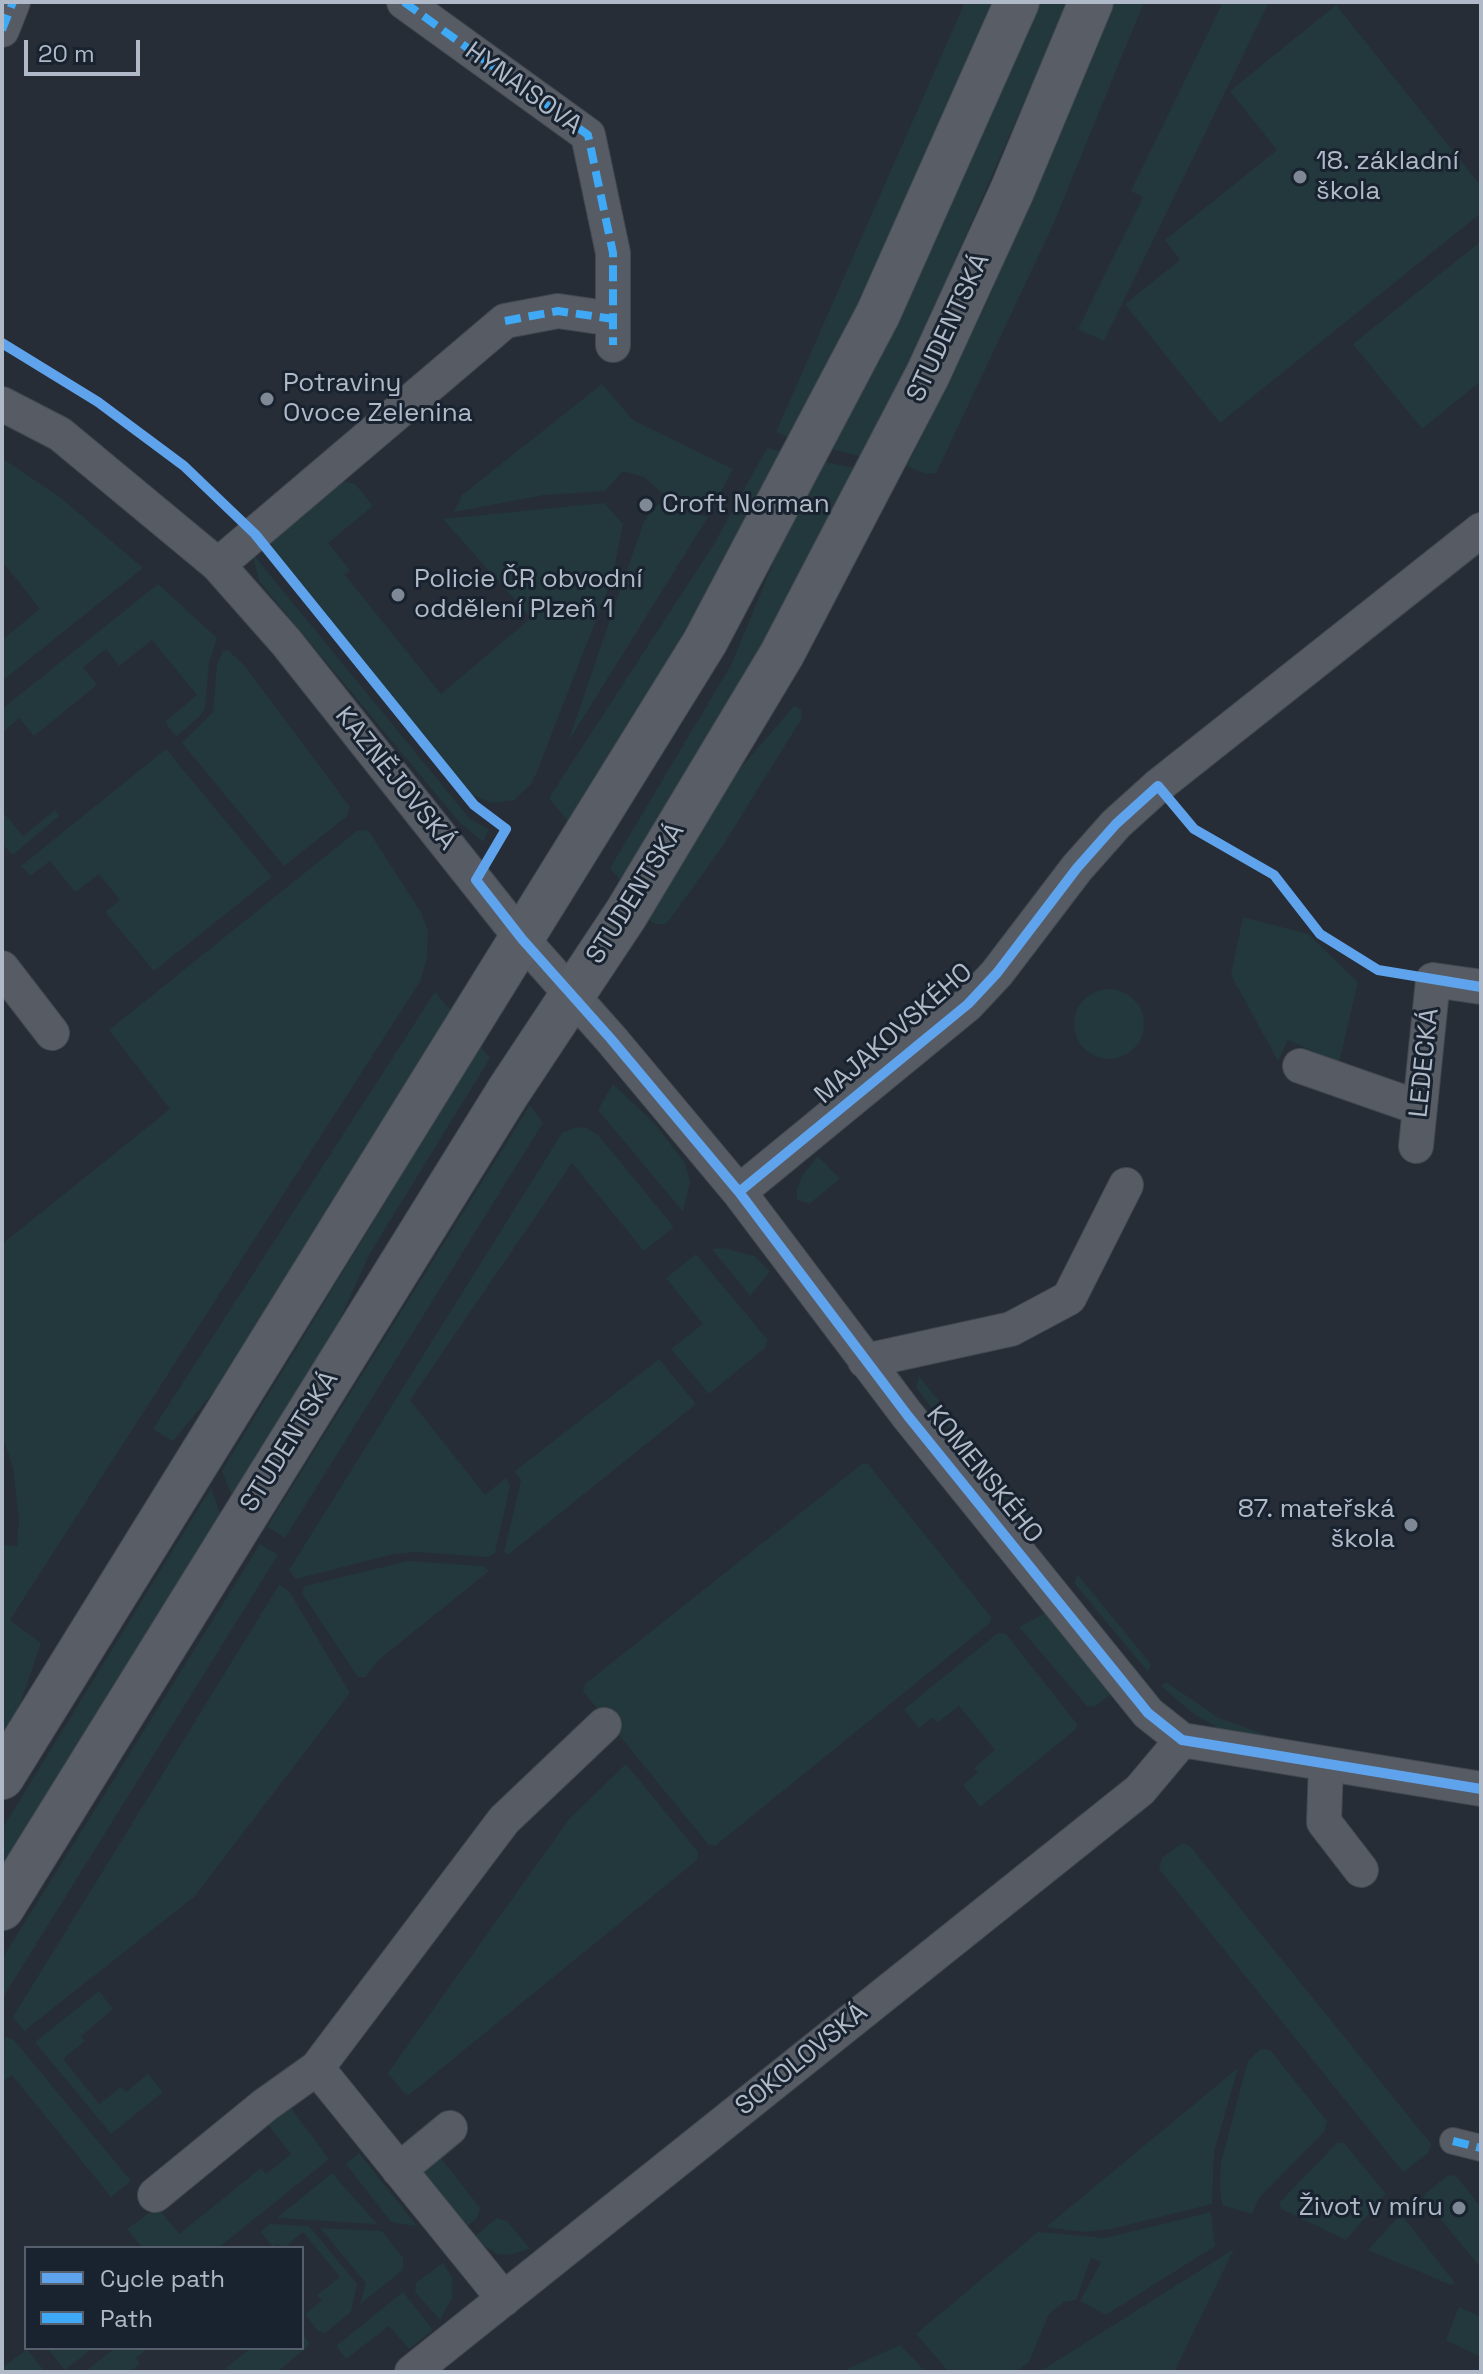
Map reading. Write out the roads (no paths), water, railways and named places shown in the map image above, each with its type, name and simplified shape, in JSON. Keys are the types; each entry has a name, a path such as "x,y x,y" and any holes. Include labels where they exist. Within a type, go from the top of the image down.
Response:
{"main road":[{"path":"2,1777 705,642 795,478 909,247 1017,2"},
{"name":"STUDENTSKÁ","path":"2,1908 723,755 860,510 984,255 1091,2"}],"street":[{"path":"2,30 13,2"},
{"name":"HYNAISOVA","path":"218,565 505,321 558,311 613,332 613,253 588,135 404,2"},
{"name":"KAZNĚJOVSKÁ","path":"2,404 60,434 218,565 286,642 522,939 572,993"},
{"name":"MAJAKOVSKÉHO","path":"739,1192 968,1004 997,973 1077,868 1116,824 1158,786 1481,530"},
{"path":"2,968 52,1033"},
{"name":"LEDECKÁ","path":"1416,1146 1433,980 1481,987"},
{"name":"KOMENSKÉHO","path":"572,993 739,1192 865,1361 1148,1713 1182,1740 1481,1789"},
{"path":"1300,1066 1420,1108"},
{"path":"865,1361 1011,1329 1069,1298 1126,1185"},
{"path":"155,2195 265,2105 317,2068 504,1820 604,1725"},
{"name":"SOKOLOVSKÁ","path":"412,2372 1140,1790 1182,1740"},
{"path":"1326,1764 1324,1822 1361,1870"},
{"path":"317,2068 504,2299"},
{"path":"399,2170 450,2128"},
{"path":"1453,2141 1481,2148"}],"place":[{"name":"18. základní škola","path":"1300,177"},
{"name":"Potraviny Ovoce Zelenina","path":"267,399"},
{"name":"Croft Norman","path":"646,505"},
{"name":"Policie ČR obvodní oddělení Plzeň 1","path":"398,595"},
{"name":"87. mateřská škola","path":"1411,1525"},
{"name":"Život v míru","path":"1459,2208"}]}
